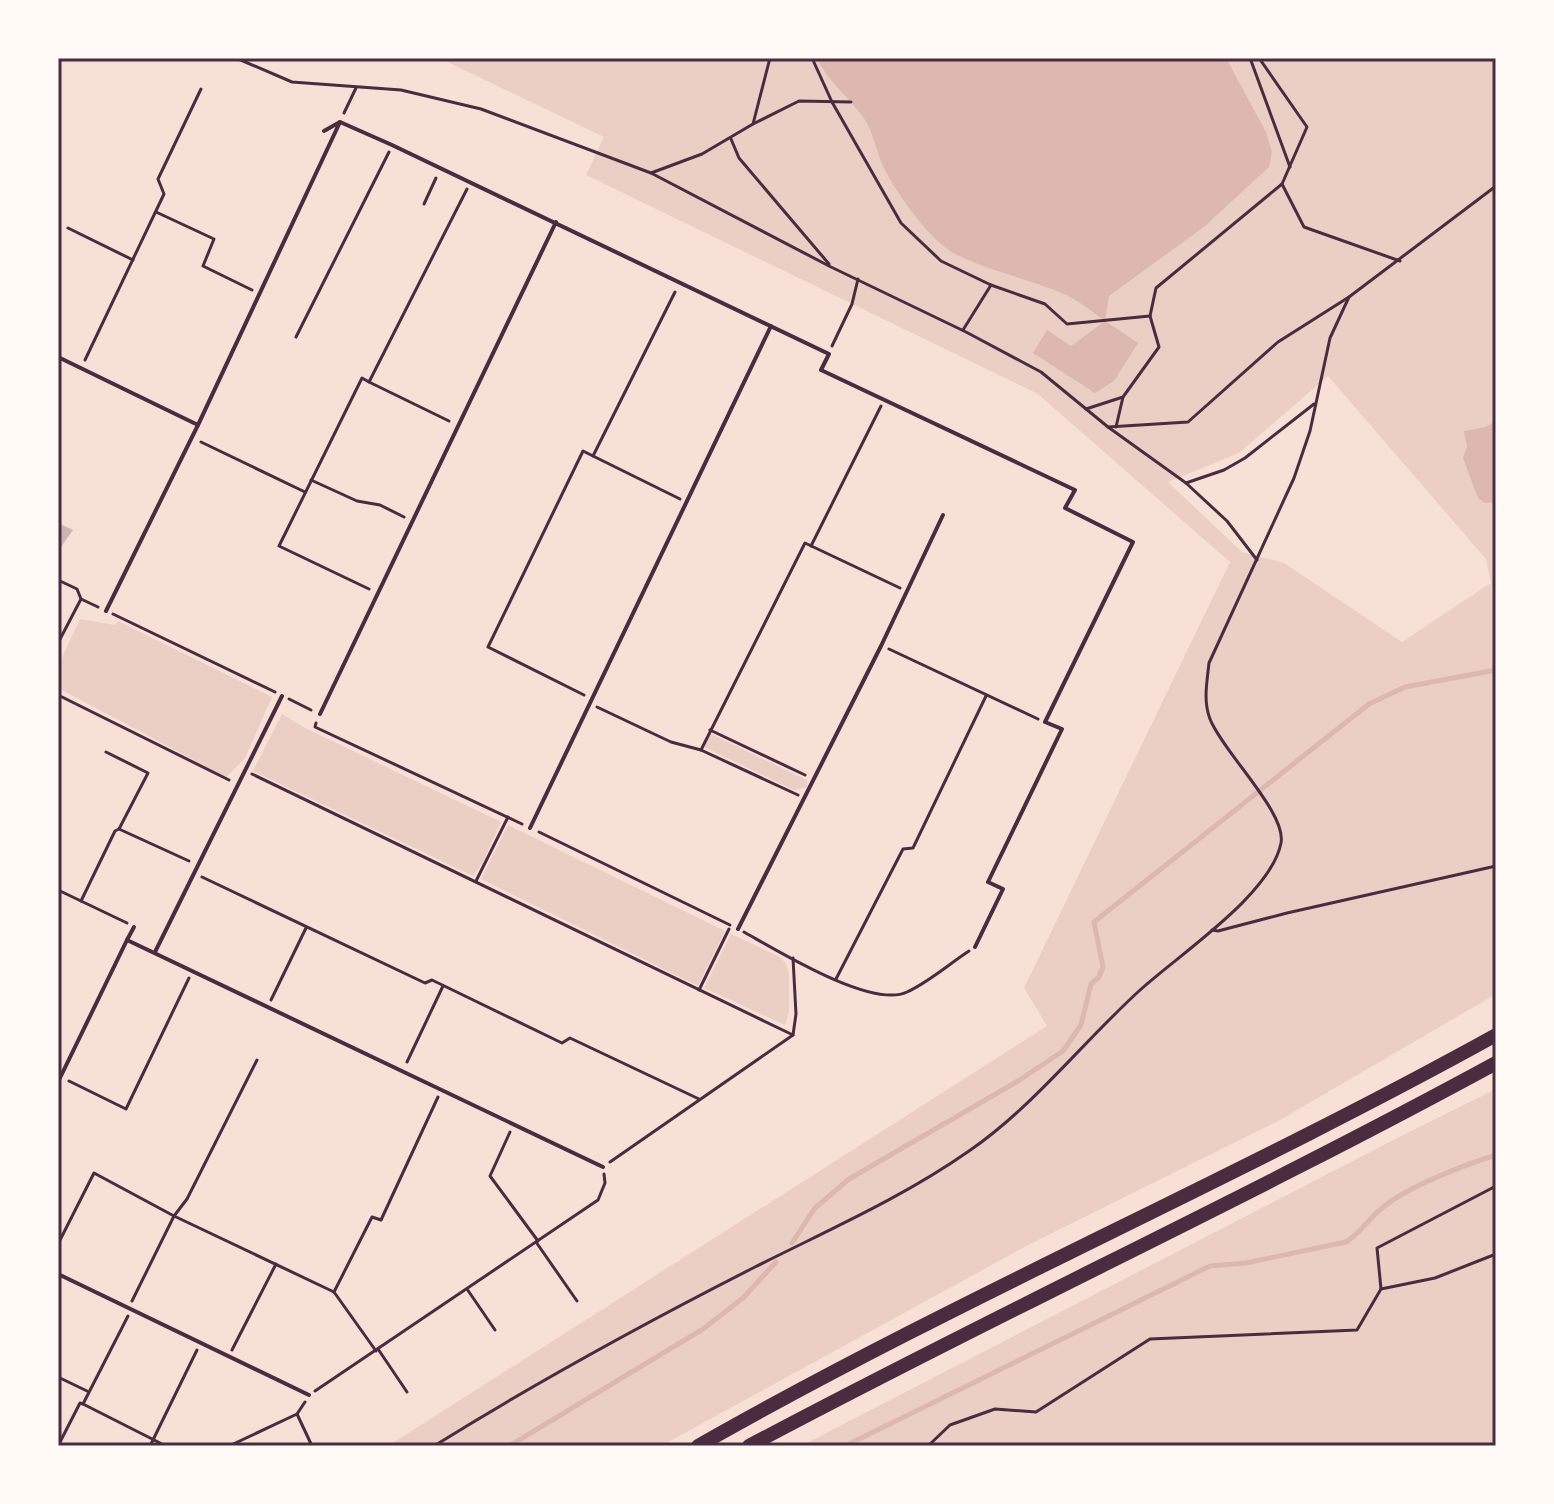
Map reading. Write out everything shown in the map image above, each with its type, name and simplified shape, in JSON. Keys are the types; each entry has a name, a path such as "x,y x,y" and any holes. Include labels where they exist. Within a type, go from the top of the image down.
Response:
{"highway":[{"path":"698,1446 882,1348 1259,1159 1496,1035"},
{"path":"749,1446 867,1383 1384,1124 1496,1063"}],"lane":[{"path":"324,131 340,122"},
{"path":"340,122 441,167 829,354 821,370 1075,490 1065,508 1133,542 1045,722 1062,729 988,882 1003,889 975,947"},
{"path":"106,611 198,425 340,122"},
{"path":"320,714 556,222"},
{"path":"530,828 771,326"},
{"path":"58,357 198,425"},
{"path":"738,929 881,646 943,515"},
{"path":"155,952 282,696"},
{"path":"59,1080 134,927"},
{"path":"127,940 603,1167"},
{"path":"58,1274 309,1395"}],"path":[{"path":"236,58 292,82 401,90 481,109 651,173 1041,372 1108,427 1186,483 1227,521 1257,560"},
{"path":"753,124 770,58"},
{"path":"812,58 832,102 901,223 941,261 991,285 1045,304 1067,324 1150,316"},
{"path":"1250,58 1290,167"},
{"path":"1116,427 1123,397 1159,347 1150,316 1156,288 1282,184 1307,127 1259,58"},
{"path":"340,122 356,88"},
{"path":"81,367 164,194 158,179 201,89"},
{"path":"651,173 702,154 799,101 851,102"},
{"path":"731,139 739,158 831,267"},
{"path":"296,337 392,145"},
{"path":"424,204 441,167"},
{"path":"369,382 471,182"},
{"path":"1282,184 1304,227 1400,261"},
{"path":"1108,427 1188,422 1278,342 1400,261 1496,186"},
{"path":"156,212 214,239 203,266 259,294"},
{"path":"68,228 133,260"},
{"path":"829,354 852,304 858,279"},
{"path":"593,456 680,281"},
{"path":"963,330 991,285"},
{"path":"434,1446 484,1414 625,1335 899,1195 973,1149 1012,1116 1138,991 1212,930 1256,887 1274,862 1282,840 1278,820 1222,742 1210,718 1206,695 1209,663 1294,478 1310,431 1330,338 1349,297"},
{"path":"380,594 279,546 362,378 459,426"},
{"path":"1086,409 1123,397"},
{"path":"811,546 884,400"},
{"path":"1186,483 1224,470 1245,458 1316,402"},
{"path":"192,437 305,492"},
{"path":"687,502 583,451 488,647 671,742 701,750 805,798"},
{"path":"311,480 357,501 380,505 414,522"},
{"path":"701,750 805,543 907,591"},
{"path":"58,580 77,589 81,599 320,714 315,727 508,817 836,979 875,995 892,996 907,992 975,947"},
{"path":"58,643 81,599"},
{"path":"881,646 1045,722"},
{"path":"58,695 239,785"},
{"path":"836,979 903,849 913,848 986,696"},
{"path":"710,730 814,780"},
{"path":"81,901 148,773 106,752"},
{"path":"246,771 793,1035"},
{"path":"475,882 508,817"},
{"path":"119,829 200,866"},
{"path":"1212,930 1496,866"},
{"path":"196,874 425,983 432,980 562,1043 570,1038 699,1099"},
{"path":"58,890 134,927"},
{"path":"699,991 730,925"},
{"path":"267,1007 306,927"},
{"path":"229,1446 297,1414 309,1395 598,1200 605,1183 603,1167 793,1035 796,1014 793,958"},
{"path":"59,1080 126,1109 192,971"},
{"path":"402,1071 443,986"},
{"path":"58,1446 132,1309 132,1298 174,1216 187,1199 257,1060"},
{"path":"334,1292 372,1217 381,1220 442,1090"},
{"path":"514,1125 490,1176 577,1301"},
{"path":"58,1244 94,1173 174,1216 334,1292 407,1392"},
{"path":"928,1446 950,1425 995,1409 1036,1412 1150,1339 1357,1330 1381,1289 1377,1248 1496,1186"},
{"path":"1381,1289 1435,1278 1496,1254"},
{"path":"229,1356 276,1264"},
{"path":"467,1289 495,1330"},
{"path":"150,1446 200,1343"},
{"path":"58,1377 89,1392"},
{"path":"83,1404 166,1446"},
{"path":"297,1414 312,1446"}],"shaded area":[{"path":"439,58 1496,58 1496,994 1280,1120 1030,1244 661,1446 388,1446 1047,1026 1024,988 1230,562 1038,394 586,175 604,137","holes":["1328,376 1486,559 1491,583 1402,642 1284,563 1242,552 1168,482 1239,453"]},
{"path":"817,58 1226,58 1266,132 1272,152 1269,167 1205,226 1109,296 1105,321 1069,297 955,254 934,237 893,184 865,120 827,75"},
{"path":"1105,321 1138,343 1114,381 1095,393 1033,353 1047,330 1071,346"},
{"path":"1496,421 1496,502 1485,503 1478,498 1463,458 1467,446 1464,431 1486,427"},
{"path":"80,619 115,625 118,621 272,697 245,758 226,777 58,688 58,666"},
{"path":"282,714 501,822 482,864 473,876 253,771"},
{"path":"711,734 807,780 807,787 794,790 704,747"},
{"path":"508,825 725,931 698,986 481,879"},
{"path":"731,934 785,962 789,973 789,1012 785,1025 704,988"},
{"path":"1496,1089 1496,1446 801,1446 1403,1135"}],"building":[{"path":"58,523 73,530 61,547 58,545"}],"waterway":[{"path":"792,1243 815,1208 849,1179 1018,1081 1063,1051 1081,1025 1091,984 1099,977 1103,967 1094,922 1369,704 1405,687 1496,670"},
{"path":"845,1446 1210,1266 1246,1263 1346,1242 1382,1208 1406,1192 1496,1155"},
{"path":"509,1446 703,1329 743,1298 776,1262"}]}
